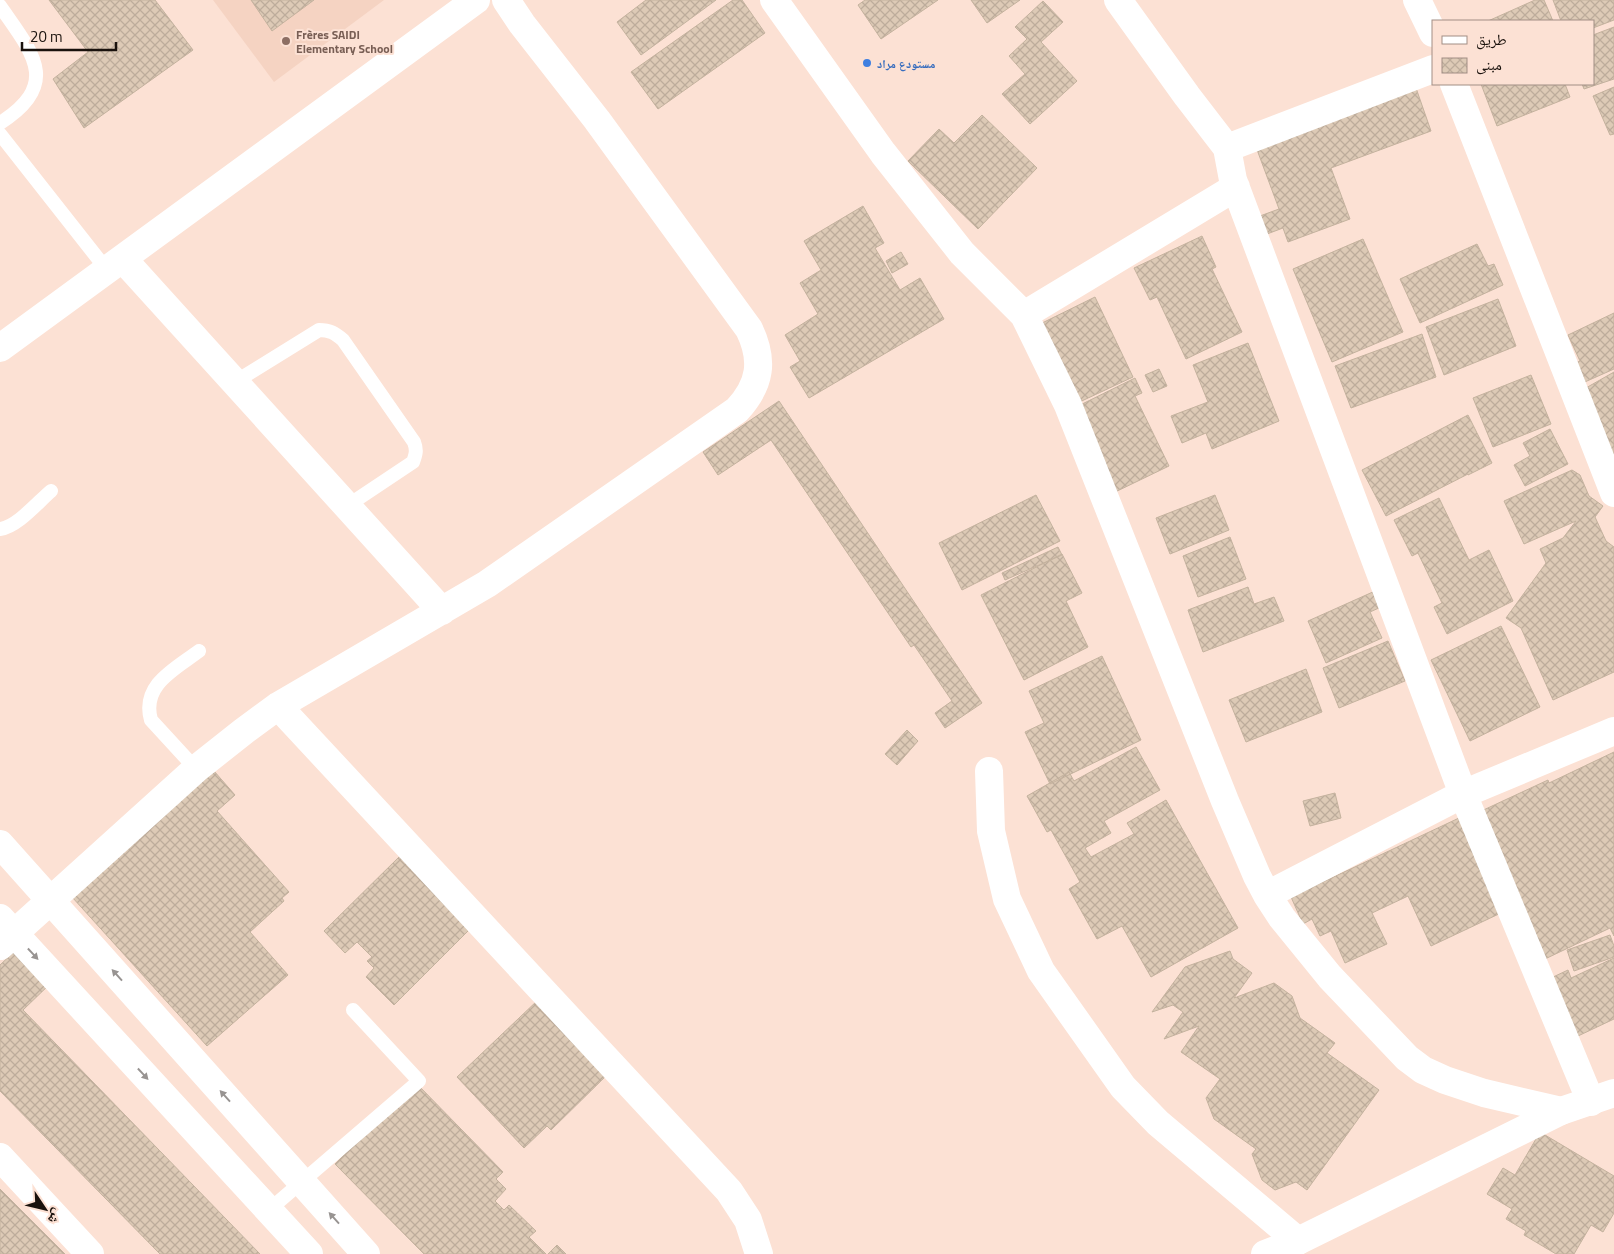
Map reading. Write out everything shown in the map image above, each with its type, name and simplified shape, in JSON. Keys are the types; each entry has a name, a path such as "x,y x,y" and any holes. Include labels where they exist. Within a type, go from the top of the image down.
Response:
{"street":[{"path":"0,348 476,0"},
{"path":"309,1254 5,933 50,901 196,769 278,706 486,584 737,410 754,388 758,374 758,358 755,343 749,329 598,120 522,24 506,0"},
{"path":"774,0 883,153 962,254 1024,316 1068,405 1225,801 1267,896 1282,918 1330,977 1407,1058 1423,1070 1445,1080 1484,1093 1561,1111"},
{"path":"1118,0 1227,148 1233,180 1464,794 1602,1097 1561,1111 1298,1241 1265,1254"},
{"path":"1417,0 1432,31"},
{"path":"1227,148 1432,69"},
{"path":"1454,85 1614,492"},
{"path":"1024,316 1236,187"},
{"path":"115,264 235,382 442,611"},
{"path":"278,706 729,1191 748,1220 759,1254"},
{"path":"1267,896 1464,794 1614,731"},
{"path":"989,771 991,830 1007,899 1041,971 1122,1087 1158,1123 1298,1241"},
{"path":"0,844 366,1254"},
{"path":"0,1156 90,1254"}],"lane":[{"path":"0,6 28,47 34,59 36,71 35,83 25,105 0,123"},
{"path":"0,134 115,264"},
{"path":"235,382 319,330 335,333 343,340 414,442 416,448 413,462 347,506"},
{"path":"0,529 16,522 51,491"},
{"path":"196,769 151,720 148,712 148,702 157,684 200,651"},
{"path":"269,1210 419,1081 353,1010"}],"shaded area":[{"name":"Frères SAIDI Elementary School","path":"213,0 384,0 274,82"}],"building":[{"path":"49,0 155,0 193,50 84,128 53,79 88,52"},
{"path":"251,0 314,0 272,31"},
{"path":"646,0 716,0 641,55 617,22"},
{"path":"733,0 742,0 765,33 658,109 631,72"},
{"path":"865,0 938,0 881,39 858,5"},
{"path":"971,0 1020,0 987,23"},
{"path":"1535,0 1544,0 1553,20 1490,20"},
{"path":"1553,0 1614,0 1614,20 1594,28 1594,20 1561,20"},
{"path":"1043,1 1063,22 1041,42 1077,81 1030,124 1002,94 1025,74 1009,56 1027,39 1015,27"},
{"path":"1614,27 1614,79 1584,89 1582,85 1594,85 1594,35"},
{"path":"1481,85 1565,85 1570,97 1497,126"},
{"path":"1614,87 1614,134 1610,135 1593,96"},
{"path":"1416,88 1431,131 1331,168 1350,219 1288,242 1283,228 1267,234 1260,216 1279,209 1256,147"},
{"path":"982,115 1037,168 978,229 908,161 939,129 954,143"},
{"path":"863,206 884,243 875,248 900,290 920,278 944,319 809,398 790,367 800,361 785,335 818,314 800,283 821,270 804,241"},
{"path":"1202,236 1216,267 1212,269 1242,332 1186,359 1157,297 1150,300 1134,268"},
{"path":"1363,239 1403,332 1332,362 1293,269"},
{"path":"1477,244 1488,266 1494,264 1503,285 1420,323 1400,279"},
{"path":"901,252 908,264 892,273 886,261"},
{"path":"1095,297 1133,377 1071,406 1034,327"},
{"path":"1498,299 1516,346 1444,375 1426,327"},
{"path":"1614,313 1614,369 1578,385 1569,366 1580,361 1568,335"},
{"path":"1422,334 1436,377 1351,408 1335,366"},
{"path":"1248,343 1279,421 1212,449 1206,433 1182,443 1171,416 1208,402 1193,365"},
{"path":"1159,369 1167,386 1153,392 1145,375"},
{"path":"1614,372 1614,463 1570,397"},
{"path":"1531,375 1551,424 1493,447 1473,398"},
{"path":"1135,378 1142,393 1135,396 1169,466 1111,494 1070,410"},
{"path":"779,401 982,703 945,728 935,713 952,701 914,645 911,647 771,440 718,475 703,452"},
{"path":"1468,415 1492,463 1386,516 1362,470"},
{"path":"1550,429 1568,464 1525,486 1514,465 1530,456 1523,443"},
{"path":"1572,470 1580,475 1589,496 1603,506 1595,517 1606,541 1614,547 1614,672 1553,700 1521,628 1506,618 1546,563 1540,549 1563,538 1576,521 1524,544 1504,501"},
{"path":"1036,495 1060,541 962,590 939,543"},
{"path":"1215,495 1229,530 1170,554 1156,518"},
{"path":"1439,498 1469,560 1489,550 1513,601 1447,634 1434,607 1442,603 1418,553 1412,556 1394,520"},
{"path":"1230,537 1246,579 1198,597 1183,556"},
{"path":"1058,547 1062,555 1005,580 1002,573"},
{"path":"1062,554 1082,593 1066,601 1088,647 1024,680 981,595"},
{"path":"1248,587 1254,604 1274,597 1284,621 1203,652 1188,610"},
{"path":"1375,591 1381,607 1370,612 1382,638 1326,663 1308,621"},
{"path":"1501,626 1540,707 1470,741 1431,660"},
{"path":"1388,641 1405,681 1339,708 1323,668"},
{"path":"1102,656 1141,740 1050,784 1025,732 1044,723 1029,691"},
{"path":"1306,669 1322,712 1246,742 1229,700"},
{"path":"907,730 918,741 897,765 885,754"},
{"path":"1136,747 1160,790 1104,821 1111,833 1085,848 1091,857 1134,834 1127,823 1166,800 1238,928 1151,977 1122,926 1097,939 1069,889 1080,882 1051,830 1047,832 1027,796 1069,772 1074,781"},
{"path":"1614,752 1614,936 1610,928 1545,959 1477,813 1548,780 1549,783"},
{"path":"214,771 235,795 217,811 289,892 282,898 284,901 250,932 288,975 207,1046 72,897"},
{"path":"1335,793 1341,818 1310,826 1303,801"},
{"path":"1459,818 1503,912 1431,946 1408,896 1372,913 1387,944 1345,963 1331,931 1320,936 1312,919 1303,924 1291,897"},
{"path":"400,856 471,928 394,1005 366,977 374,968 367,961 372,957 357,942 345,953 324,931"},
{"path":"1610,935 1614,946 1614,957 1574,971 1567,950"},
{"path":"19,947 52,982 23,1010 260,1254 160,1254 0,1091 0,965"},
{"path":"1230,951 1233,959 1252,973 1234,998 1274,983 1292,996 1300,1018 1335,1043 1327,1053 1379,1090 1307,1190 1296,1182 1275,1190 1262,1180 1252,1154 1256,1149 1214,1119 1206,1098 1220,1079 1181,1052 1199,1026 1164,1039 1183,1012 1173,1005 1152,1012 1185,967"},
{"path":"1614,958 1614,1019 1578,1036 1551,978 1568,970 1571,978"},
{"path":"539,999 609,1073 551,1130 547,1126 524,1148 457,1077"},
{"path":"416,1083 503,1172 496,1179 506,1189 495,1201 504,1210 509,1205 536,1231 529,1237 546,1254 424,1254 335,1164"},
{"path":"1540,1132 1614,1176 1614,1213 1603,1232 1591,1225 1574,1254 1556,1254 1524,1235 1526,1231 1506,1219 1512,1209 1487,1194 1503,1168 1515,1175"},
{"path":"0,1189 65,1254 0,1254"},
{"path":"557,1245 566,1254 548,1254"}],"place":[{"name":"Frères SAIDI Elementary School","path":"286,41"},
{"name":"مستودع مراد","path":"867,63"}]}
